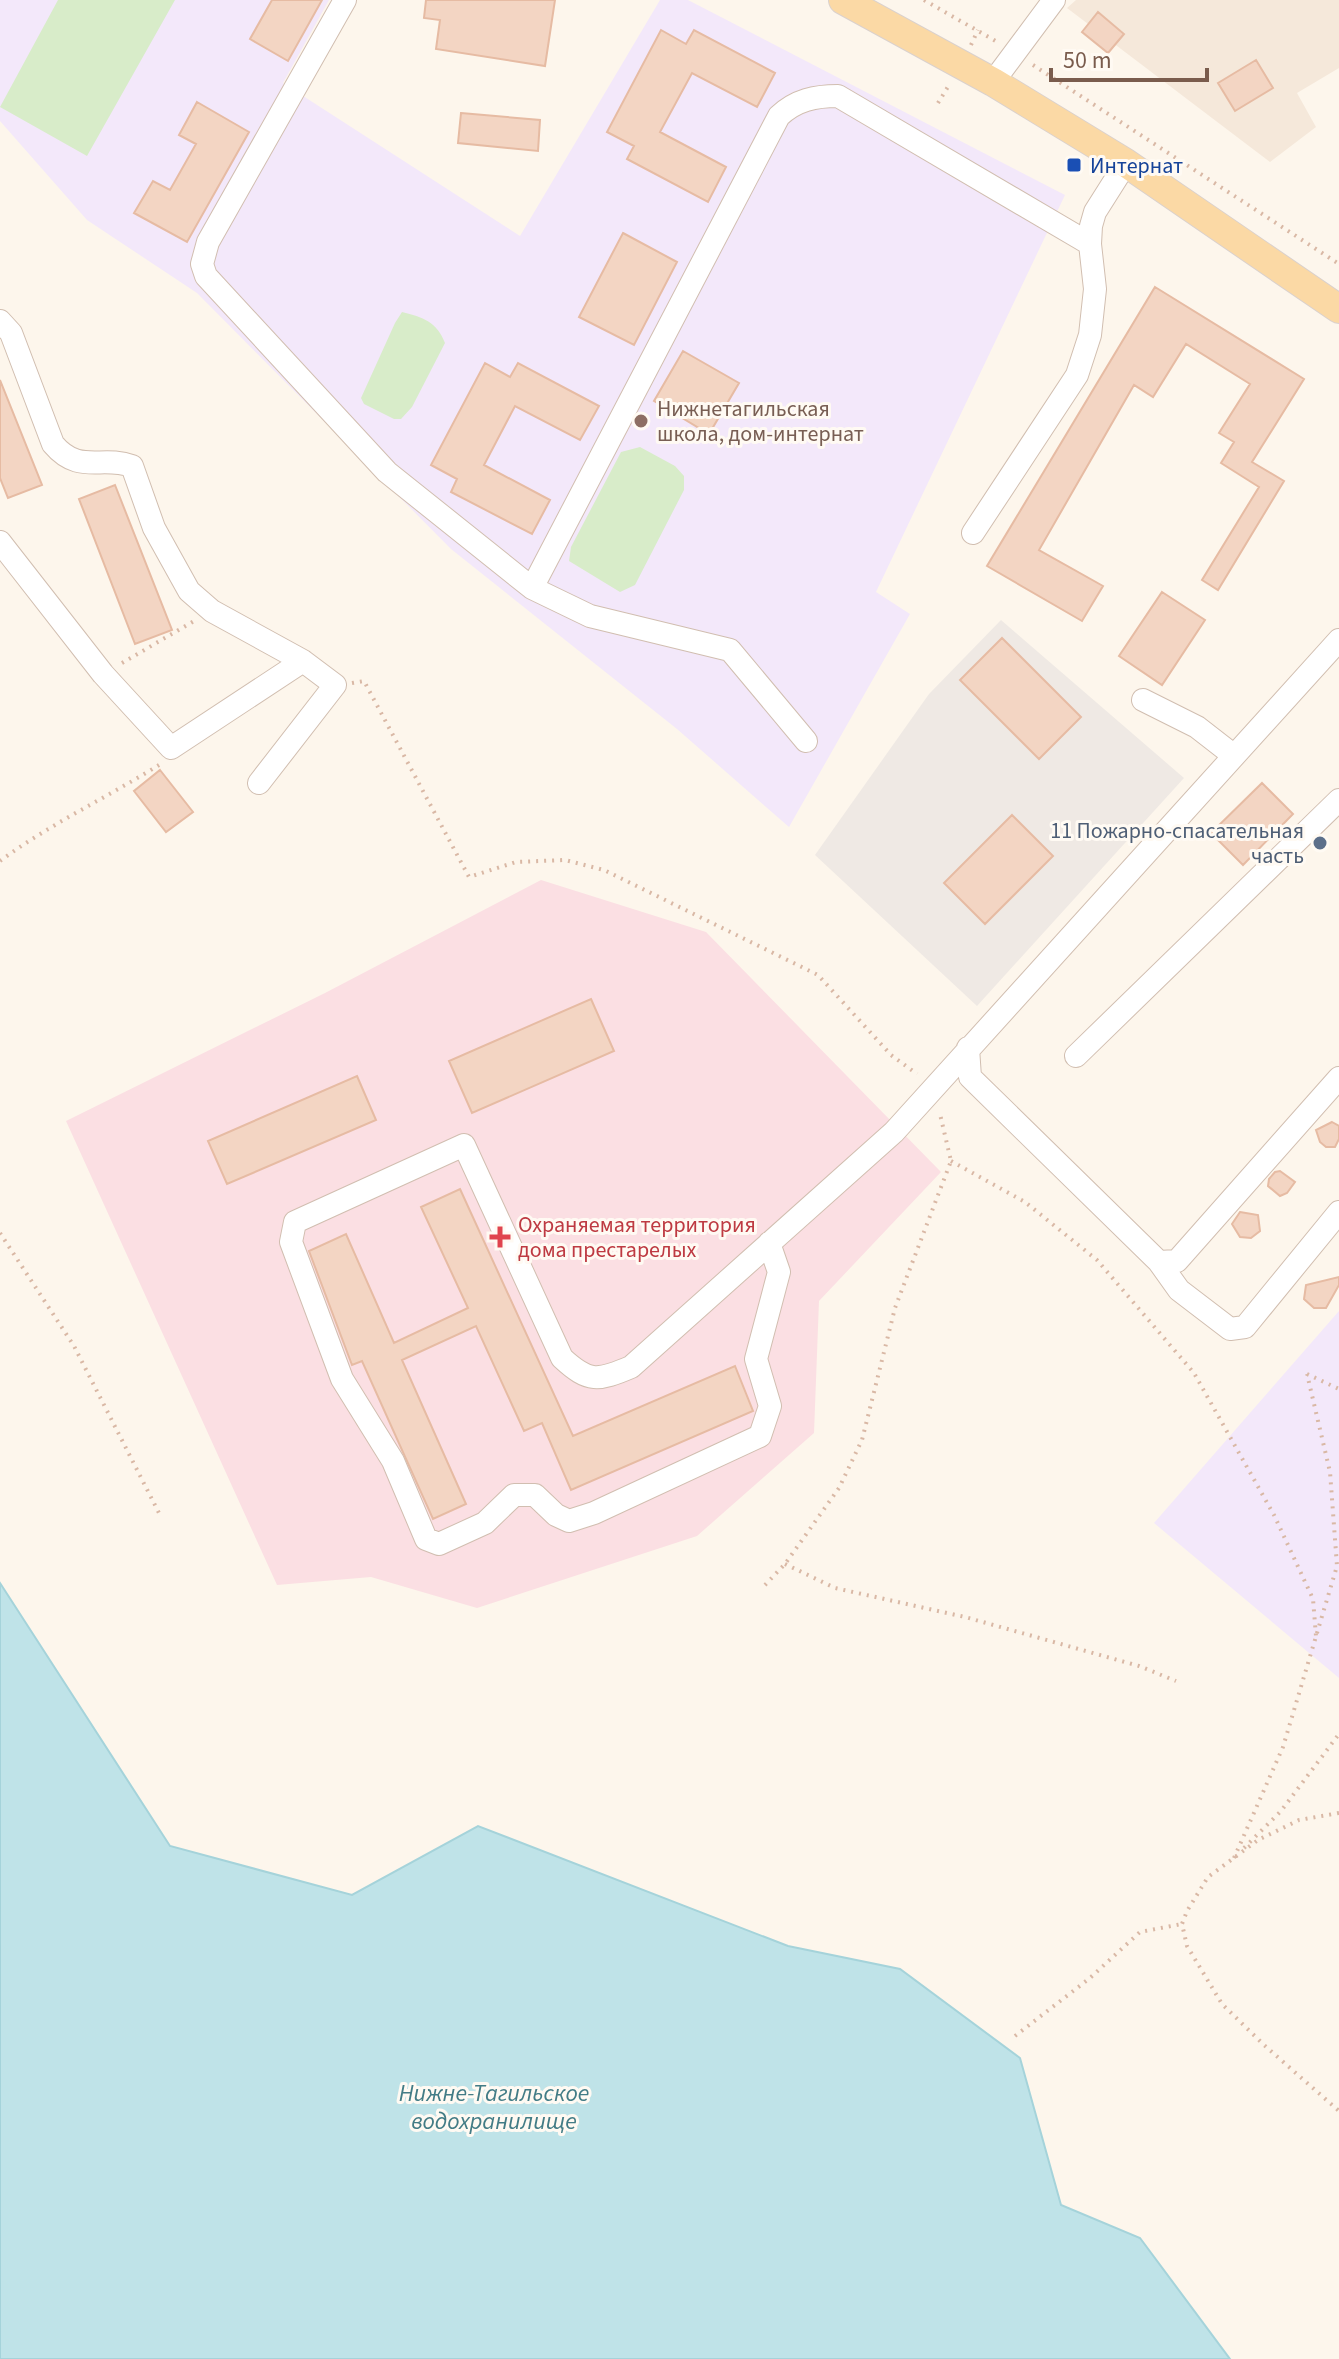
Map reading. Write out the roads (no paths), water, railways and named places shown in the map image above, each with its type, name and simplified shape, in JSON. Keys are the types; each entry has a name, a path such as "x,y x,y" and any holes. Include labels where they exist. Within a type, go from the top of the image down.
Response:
{"main road":[{"path":"843,0 993,82 1126,163 1339,309"}],"street":[{"path":"345,0 208,242 202,264 206,276 387,472 532,588 590,616 730,650 806,741"},
{"path":"993,82 1054,0"},
{"path":"532,588 779,116 790,106 818,96 838,96 1090,244"},
{"path":"973,533 1077,375 1090,335 1095,289 1090,244 1095,212 1126,163"},
{"path":"0,321 11,333 53,444 63,455 81,463 109,461 132,466 154,528 189,591 212,611 303,661 335,685 259,783"},
{"path":"0,542 103,674 171,748 303,661"},
{"path":"769,1243 779,1272 756,1359 770,1406 760,1436 594,1513 569,1521 556,1515 535,1495 514,1495 485,1523 439,1544 426,1539 393,1461 342,1379 291,1242 295,1222 464,1145 562,1358 578,1373 604,1379 631,1367 769,1243 894,1132 1339,640"},
{"path":"1143,700 1197,727 1233,755"},
{"path":"1076,1056 1339,800"},
{"path":"968,1048 970,1077 1159,1262 1179,1290 1230,1329 1245,1327 1339,1212"},
{"path":"1159,1262 1177,1261 1339,1078"}],"water":[{"name":"Нижне-Тагильское водохранилище","path":"0,1583 170,1846 352,1895 478,1826 788,1946 900,1969 1020,2058 1061,2205 1140,2238 1230,2359 0,2359"}],"place":[{"name":"Интернат","path":"1074,165"},
{"name":"Нижнетагильская школа, дом-интернат","path":"641,421"},
{"name":"11 Пожарно-спасательная часть","path":"1320,843"},
{"name":"Охраняемая территория дома престарелых","path":"500,1237"}]}
